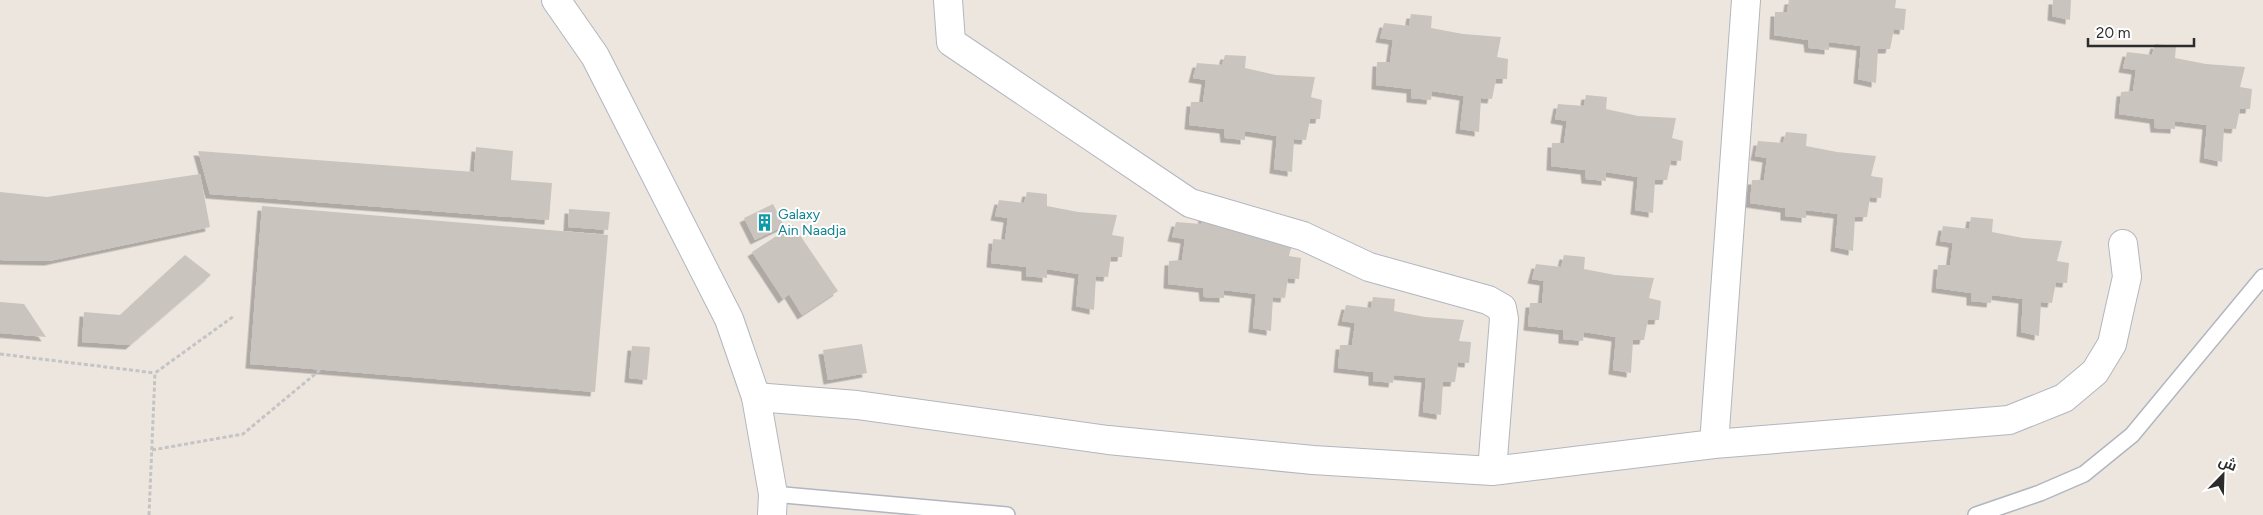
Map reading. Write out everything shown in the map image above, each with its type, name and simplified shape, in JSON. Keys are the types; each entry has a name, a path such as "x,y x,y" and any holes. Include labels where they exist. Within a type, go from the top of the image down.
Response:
{"street":[{"path":"556,0 596,56 729,319 756,396 772,504"},
{"path":"948,0 951,42 1190,203 1303,236 1369,267 1488,300 1502,308 1504,319 1492,472"},
{"path":"1714,444 1746,0"},
{"path":"756,396 857,405 1128,442 1313,460 1492,472 1714,444 2009,420 2064,398 2095,372 2112,344 2127,277 2123,244"}],"lane":[{"path":"1976,515 2040,493 2084,474 2132,435 2263,277"},
{"path":"772,504 1007,515"}],"path":[{"path":"0,354 155,373 234,316"},
{"path":"152,450 243,434 320,370"},
{"path":"149,515 155,373"}],"building":[{"path":"1789,0 1896,0 1895,8 1906,9 1904,30 1894,29 1890,49 1878,49 1876,83 1858,79 1861,46 1829,42 1829,50 1809,48 1808,40 1774,35 1775,12 1787,12"},
{"path":"2053,0 2071,0 2070,20 2052,16"},
{"path":"1411,14 1432,16 1431,28 1463,34 1501,37 1497,57 1508,59 1507,79 1496,79 1492,99 1481,98 1479,132 1460,129 1464,96 1432,91 1431,100 1411,98 1411,89 1376,85 1377,62 1390,62 1393,40 1380,38 1384,23 1409,26"},
{"path":"2155,44 2176,46 2175,58 2206,64 2245,67 2240,87 2252,89 2250,109 2240,109 2236,129 2224,128 2222,162 2204,158 2207,125 2175,121 2175,129 2155,128 2154,119 2119,114 2121,92 2133,91 2136,70 2123,68 2127,52 2152,55"},
{"path":"1225,55 1246,56 1245,68 1276,75 1315,77 1311,97 1322,100 1320,119 1310,119 1306,140 1294,139 1292,172 1274,169 1277,136 1245,131 1245,140 1225,138 1224,129 1189,125 1191,102 1203,102 1206,80 1193,78 1197,63 1222,65"},
{"path":"1586,95 1607,97 1606,109 1638,116 1676,118 1672,138 1683,141 1681,161 1671,160 1667,180 1655,180 1653,213 1635,210 1638,177 1606,172 1606,181 1586,179 1585,170 1551,166 1552,143 1564,143 1567,121 1555,119 1558,104 1584,106"},
{"path":"1786,132 1807,134 1806,146 1837,152 1876,156 1871,176 1883,178 1881,198 1870,197 1867,217 1855,217 1853,251 1835,247 1838,214 1806,210 1806,218 1785,216 1785,208 1750,203 1752,180 1764,180 1767,158 1755,156 1758,141 1783,143"},
{"path":"476,147 513,151 511,180 552,183 549,220 210,194 198,151 474,172"},
{"path":"200,174 210,227 49,261 0,260 0,192 47,197"},
{"path":"1027,192 1047,194 1047,206 1078,212 1117,215 1112,235 1124,237 1122,257 1111,257 1108,277 1096,276 1094,310 1076,306 1079,274 1047,269 1047,278 1026,276 1026,267 991,263 993,239 1005,240 1008,218 995,216 999,200 1024,203"},
{"name":"Galaxy Ain Naadja","path":"773,204 784,226 755,240 744,218"},
{"path":"262,206 608,235 595,392 250,364"},
{"path":"569,209 610,212 608,230 568,227"},
{"path":"1204,213 1294,236 1289,256 1301,258 1299,279 1288,278 1285,298 1273,297 1271,331 1253,328 1256,294 1224,290 1224,298 1204,297 1203,288 1168,284 1169,261 1182,260 1185,239 1172,237 1176,222 1201,224"},
{"path":"1971,217 1993,219 1992,232 2023,238 2062,241 2057,261 2069,263 2067,283 2056,282 2052,303 2041,302 2039,336 2021,332 2023,299 1992,295 1991,303 1971,301 1971,293 1936,288 1938,265 1950,265 1953,243 1940,241 1943,226 1969,229"},
{"path":"793,225 838,291 802,315 789,294 783,299 752,252"},
{"path":"185,255 211,275 130,345 82,342 84,312 120,315"},
{"path":"1564,255 1585,257 1584,269 1615,275 1654,278 1649,298 1661,301 1659,320 1648,320 1644,340 1633,340 1631,373 1613,370 1616,337 1584,332 1583,341 1563,339 1563,330 1528,326 1530,303 1542,303 1544,281 1532,279 1536,264 1561,267"},
{"path":"1373,297 1395,299 1394,311 1425,317 1464,320 1459,341 1471,342 1469,363 1458,362 1455,382 1443,382 1441,415 1423,412 1426,378 1394,375 1393,383 1373,381 1373,372 1338,368 1340,345 1352,345 1355,323 1342,321 1346,305 1371,308"},
{"path":"0,302 24,304 46,337 0,333"},
{"path":"862,344 867,373 828,380 823,350"},
{"path":"632,346 650,347 647,380 629,378"}],"place":[{"name":"Galaxy Ain Naadja","path":"764,222"}]}
